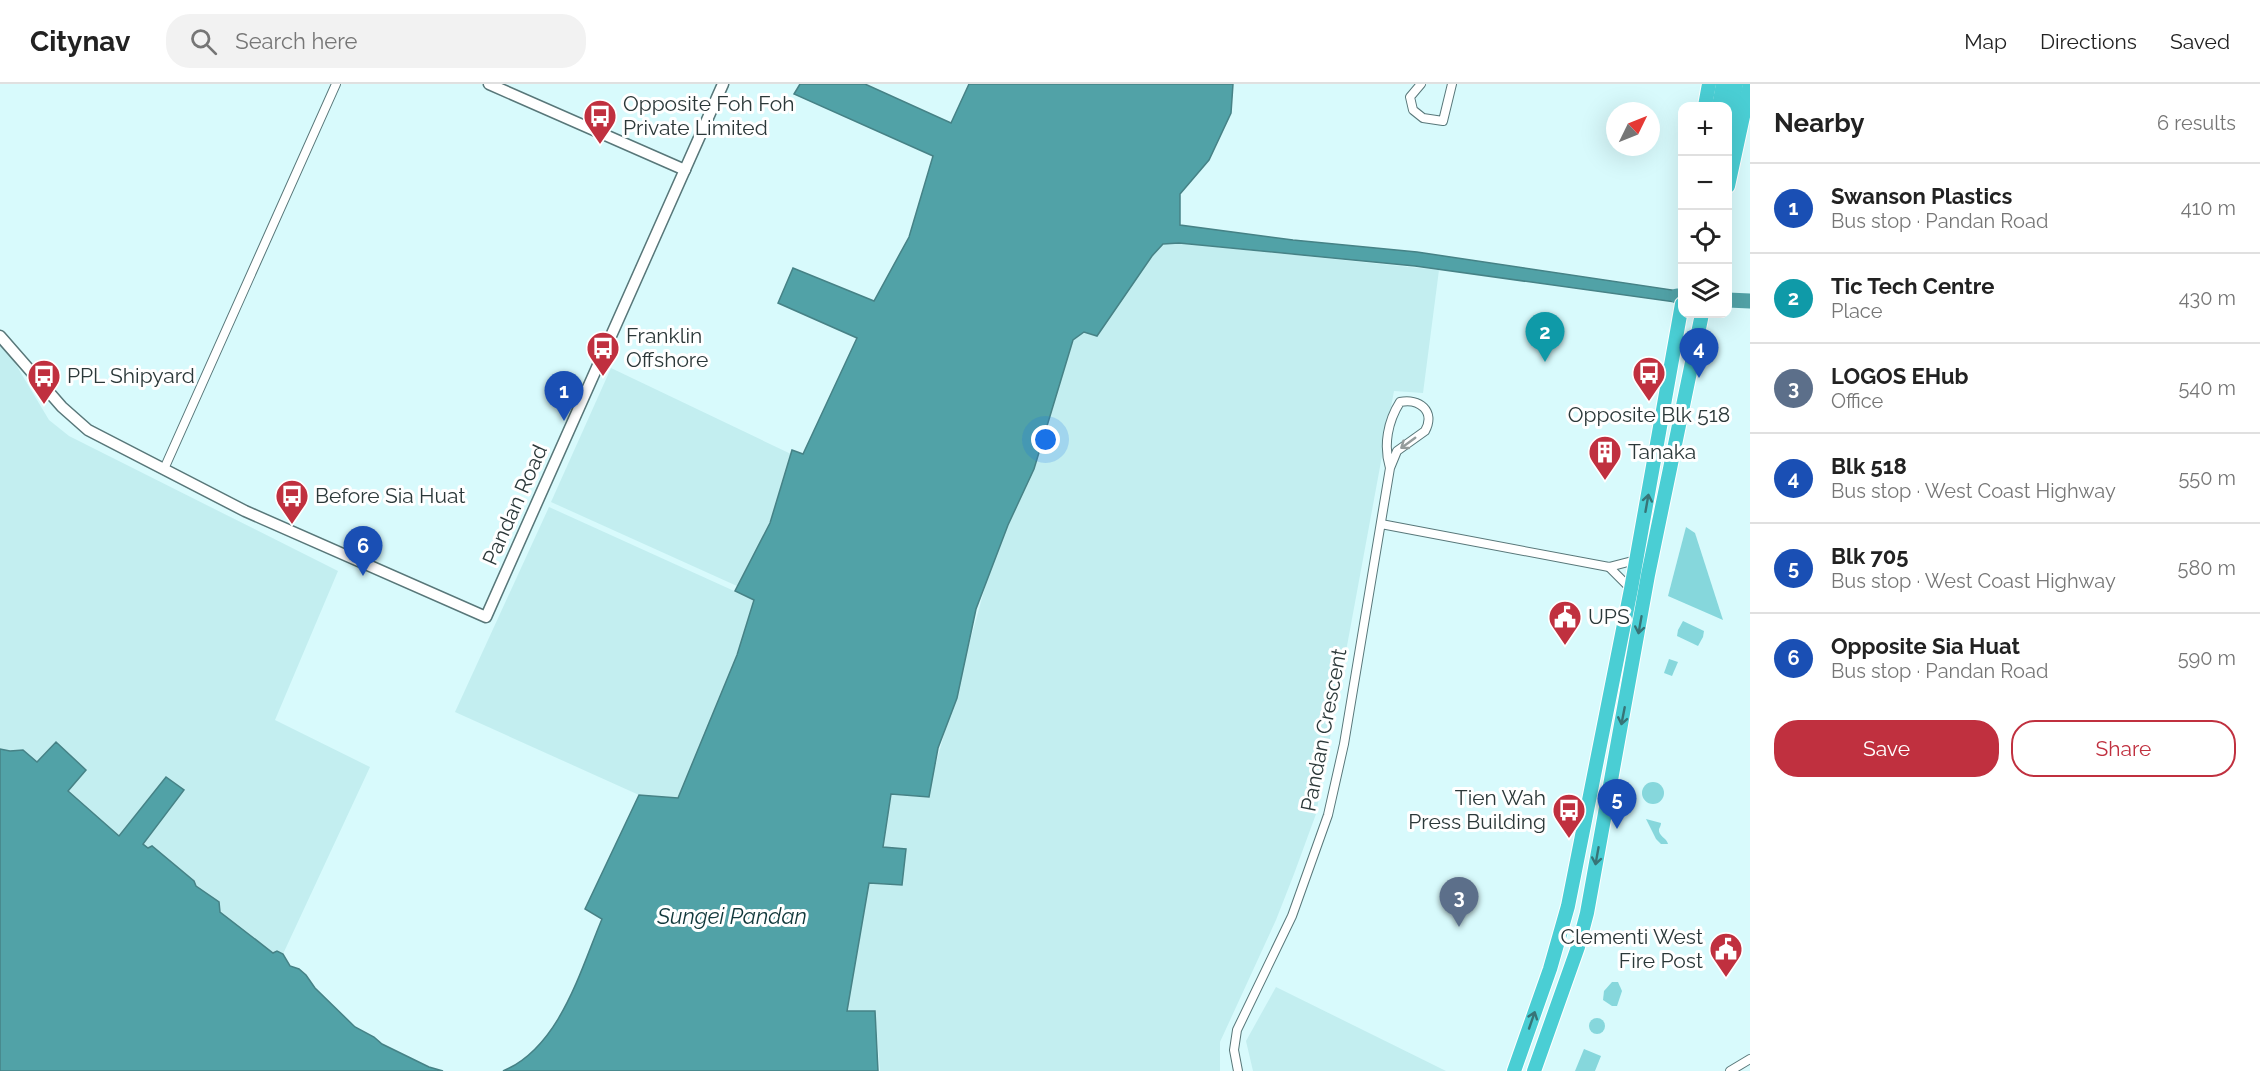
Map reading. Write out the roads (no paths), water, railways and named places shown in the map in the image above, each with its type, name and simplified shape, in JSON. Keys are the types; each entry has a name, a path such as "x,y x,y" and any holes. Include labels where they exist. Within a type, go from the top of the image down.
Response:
{"highway":[{"path":"1706,102 1709,84"},
{"path":"1720,102 1723,84"},
{"path":"1732,106 1736,84"},
{"path":"1732,167 1750,84"},
{"path":"1514,1071 1559,940 1631,589 1681,318"},
{"path":"1534,1071 1584,924 1648,575 1701,318"},
{"path":"1598,755 1605,761 1615,757"}],"street":[{"path":"164,469 336,84"},
{"path":"489,84 685,170"},
{"name":"Pandan Road","path":"0,336 62,407 80,424 245,511 486,617 723,84"},
{"path":"1421,84 1410,97 1413,110 1423,118 1443,121 1452,84"},
{"name":"Pandan Crescent","path":"1238,1071 1234,1050 1237,1030 1302,891 1335,792 1390,468 1397,451 1425,431 1428,426 1428,413 1416,402 1409,400 1400,402 1392,415 1385,451 1390,468"},
{"path":"1381,524 1609,567 1636,560"},
{"path":"1609,567 1631,589"},
{"path":"1730,1071 1750,1059"}],"water":[{"name":"Sungei Pandan","path":"800,84 865,84 951,123 969,84 1233,84 1231,113 1209,160 1180,194 1180,225 1293,240 1417,252 1678,291 1678,294 1675,302 1415,266 1179,243 1163,244 1152,256 1097,336 1084,332 1073,340 1034,469 1008,525 976,609 957,698 938,748 929,797 891,794 883,847 906,849 902,885 869,883 847,1011 875,1011 878,1071 503,1071 523,1060 539,1044 554,1026 566,1006 602,919 585,909 639,795 678,798 737,655 754,600 735,591 770,523 792,450 803,454 857,338 778,303 793,268 874,301 909,237 933,156 794,94"},
{"path":"56,742 86,770 68,791 119,836 166,777 184,790 143,844 148,848 152,846 194,881 196,886 219,902 220,912 273,953 277,951 283,954 290,966 306,975 315,988 355,1027 382,1044 429,1067 443,1071 0,1071 0,749 23,750 37,762"}],"waterway":[{"path":"1732,300 1750,301"}],"place":[{"name":"Opposite Foh Foh Private Limited","path":"600,145"},
{"name":"Tic Tech Centre","path":"1545,362"},
{"name":"Franklin Offshore","path":"603,377"},
{"name":"Blk 518","path":"1699,378"},
{"name":"Opposite Blk 518","path":"1649,402"},
{"name":"PPL Shipyard","path":"44,405"},
{"name":"Swanson Plastics","path":"564,421"},
{"name":"Tanaka","path":"1605,481"},
{"name":"Before Sia Huat","path":"292,525"},
{"name":"Opposite Sia Huat","path":"363,576"},
{"name":"UPS","path":"1565,646"},
{"name":"Blk 705","path":"1617,829"},
{"name":"Tien Wah Press Building","path":"1569,839"},
{"name":"LOGOS EHub","path":"1459,927"},
{"name":"Clementi West Fire Post","path":"1726,978"}]}
